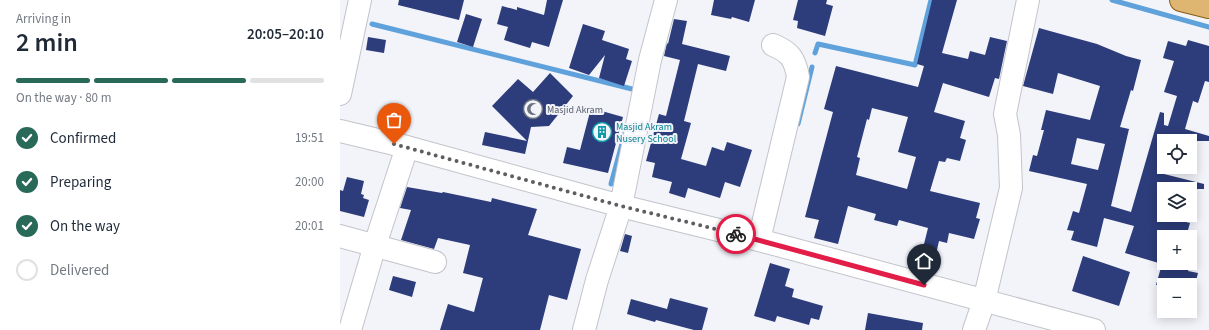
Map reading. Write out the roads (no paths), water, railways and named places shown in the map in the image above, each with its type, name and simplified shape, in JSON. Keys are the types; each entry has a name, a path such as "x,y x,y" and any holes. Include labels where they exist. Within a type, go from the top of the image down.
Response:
{"main road":[{"path":"1181,0 1209,7"}],"street":[{"path":"340,94 360,0"},
{"path":"584,330 597,280 621,206 650,60 666,0"},
{"path":"974,330 984,301 1011,188 1006,114 1028,0"},
{"path":"759,240 798,77 797,66 791,56 783,49 773,45"},
{"path":"340,131 407,146 621,206 759,240 1094,330"},
{"path":"350,330 375,245 407,146"},
{"path":"340,236 435,262"}],"waterway":[{"path":"815,53 818,44 915,65 931,0"},
{"path":"1112,0 1209,27"},
{"path":"372,24 636,90"},
{"path":"798,124 812,67"},
{"path":"611,184 625,133"}],"place":[{"name":"Masjid Akram","path":"533,109"},
{"name":"Masjid Akram Nusery School","path":"602,132"}]}
